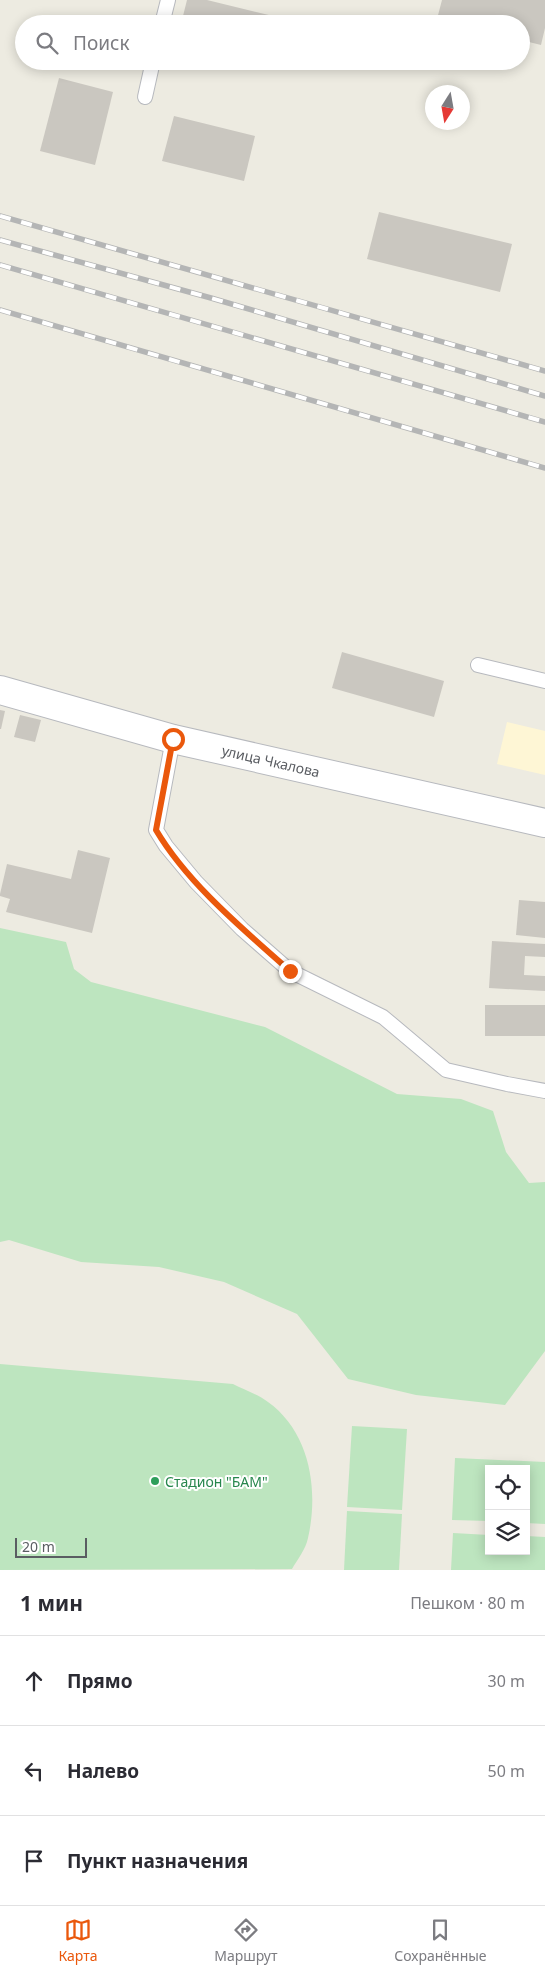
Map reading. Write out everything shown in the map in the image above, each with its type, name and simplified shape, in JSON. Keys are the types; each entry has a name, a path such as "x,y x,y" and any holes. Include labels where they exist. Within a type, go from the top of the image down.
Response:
{"street":[{"name":"улица Чкалова","path":"0,690 173,739 545,823"}],"lane":[{"path":"164,15 168,0"},
{"path":"145,97 151,70"},
{"path":"478,665 545,681"},
{"path":"173,739 156,830 166,846 196,882 242,929 290,971 383,1017 446,1070 545,1091"}],"shaded area":[{"path":"507,722 545,731 545,775 497,764"}],"green space":[{"path":"0,928 66,942 74,969 91,982 265,1027 397,1094 461,1099 493,1111 506,1152 529,1183 545,1182 545,1351 505,1405 416,1395 348,1379 297,1314 224,1282 159,1267 81,1262 9,1240 0,1242"},
{"name":"Стадион \"БАМ\"","path":"0,1364 233,1384 264,1399 282,1414 294,1429 308,1463 312,1501 311,1520 307,1542 292,1569 0,1570"},
{"path":"352,1426 407,1429 402,1510 347,1507"},
{"path":"455,1458 545,1462 545,1524 530,1523 530,1465 485,1465 485,1521 452,1520"},
{"path":"347,1511 402,1514 399,1570 344,1570"},
{"path":"453,1533 485,1535 485,1555 530,1555 530,1536 545,1537 545,1570 451,1570"}],"building":[{"path":"187,0 207,0 269,15 183,15"},
{"path":"442,0 545,0 545,28 541,45 530,42 530,15 438,15"},
{"path":"59,78 113,92 95,165 40,151"},
{"path":"174,116 255,136 244,181 162,161"},
{"path":"379,212 512,244 500,292 367,259"},
{"path":"342,652 444,681 434,717 332,688"},
{"path":"0,710 5,711 1,729 0,729"},
{"path":"20,715 41,720 35,742 14,737"},
{"path":"78,850 110,858 92,933 6,912 10,899 0,896 0,894 7,864 71,879"},
{"path":"519,900 545,902 545,938 516,935"},
{"path":"492,941 545,944 545,957 525,956 524,975 545,976 545,991 489,988"},
{"path":"485,1005 545,1005 545,1036 485,1036"}],"railway":[{"path":"0,216 545,371"},
{"path":"0,240 211,298 545,396"},
{"path":"0,265 545,422"},
{"path":"0,310 545,468"}],"place":[{"name":"Стадион \"БАМ\"","path":"155,1481"}],"route":[{"path":"173,739 156,830 166,846 196,882 242,929 290,971"}]}
